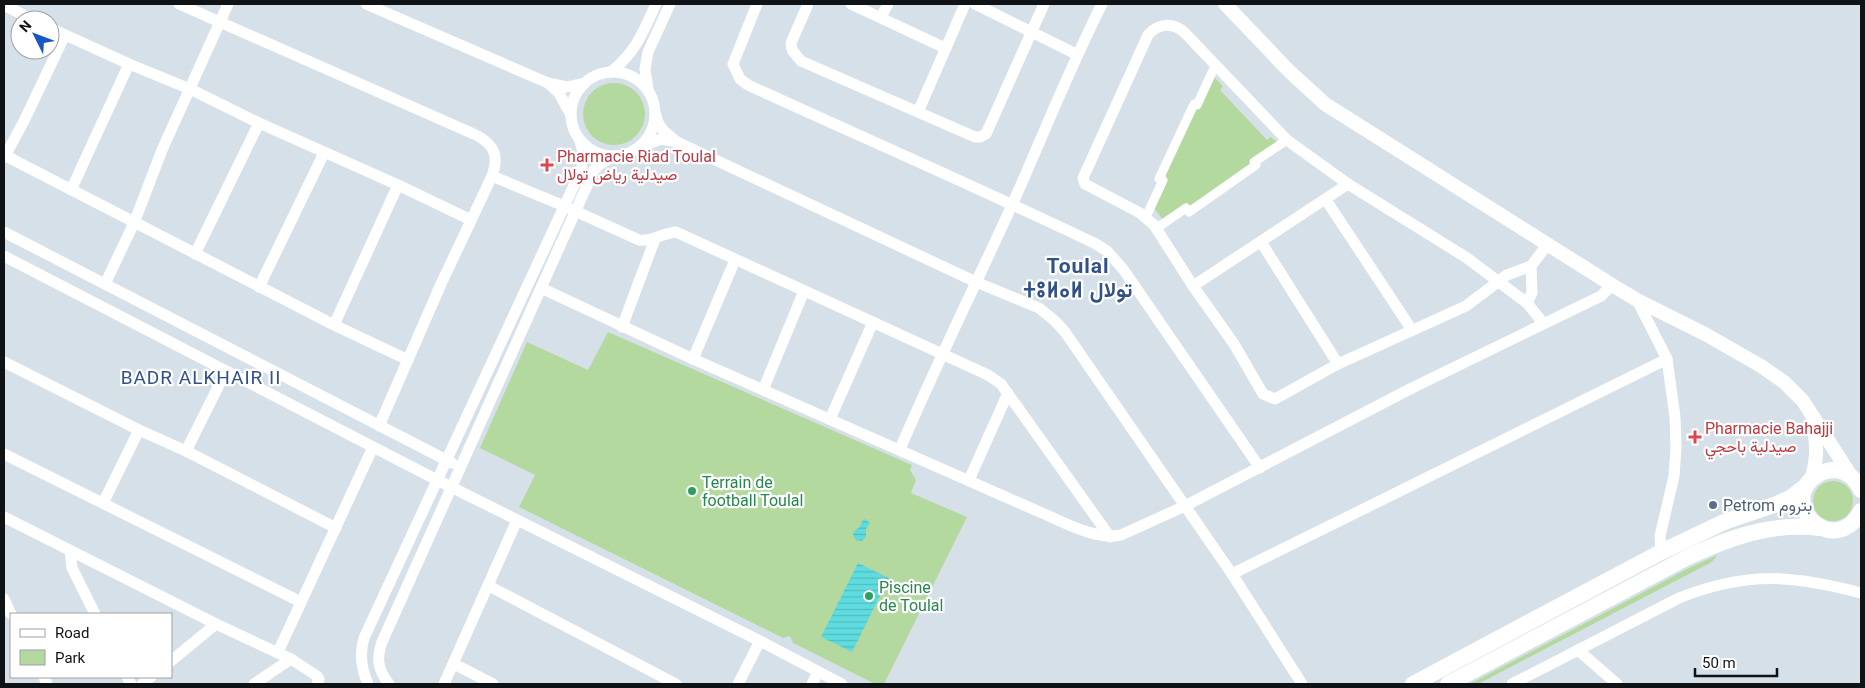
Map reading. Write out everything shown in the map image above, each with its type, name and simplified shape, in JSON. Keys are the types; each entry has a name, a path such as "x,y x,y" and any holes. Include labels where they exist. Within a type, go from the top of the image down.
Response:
{"main road":[{"path":"1413,684 1661,552 1724,522 1790,498 1818,474 1834,470 1843,472 1858,484"},
{"path":"1809,483 1803,495 1803,505 1806,514 1820,528"},
{"path":"1842,529 1857,519 1861,511"},
{"path":"1448,684 1688,557 1721,542 1746,534 1777,528 1800,526 1835,530 1861,526"}],"street":[{"path":"179,4 482,138 494,152 497,162 492,176 379,426"},
{"path":"105,284 134,222 162,150 228,4"},
{"path":"366,4 548,83 567,87 585,83"},
{"path":"611,72 626,60 635,49 656,4"},
{"path":"648,90 645,69 648,52 670,4"},
{"path":"757,4 733,64 740,79 748,85 900,155 1012,204 1107,251 1123,270 1260,468"},
{"path":"808,4 791,43 792,50 801,61 974,137 986,134 1044,4"},
{"path":"851,4 945,48"},
{"path":"881,18 888,4"},
{"path":"918,112 965,4"},
{"path":"975,4 1076,54"},
{"path":"900,449 1012,204 1076,54 1102,4"},
{"path":"1225,4 1289,71 1325,104 1612,285 1705,334 1761,366 1784,382 1802,401 1858,484"},
{"path":"1543,324 1526,303 1498,281 1436,238 1348,184 1287,140 1182,30 1175,26 1160,26 1150,32 1083,181 1085,184 1146,217 1157,228 1234,344 1263,394 1276,399 1338,364 1466,306 1498,281 1507,275 1531,266 1548,245"},
{"path":"60,33 128,64 190,89 259,123 471,220"},
{"path":"65,35 24,121 5,155 259,287 408,360"},
{"path":"72,190 128,64"},
{"path":"1146,217 1163,180 1159,179 1194,104 1197,105 1215,66"},
{"path":"368,684 362,667 361,657 364,638 582,168 583,152 580,141 573,129 572,103 577,92 585,83 597,75 611,72 632,76 641,82 653,100 660,125 664,132 677,142 976,282 1039,308 1055,321 1065,332 1232,574 1302,684"},
{"path":"548,83 559,93 571,116"},
{"path":"639,148 652,132 656,111"},
{"path":"196,254 259,123"},
{"path":"388,684 380,671 378,662 382,642 594,170 599,164 612,157 631,153 661,139 677,142"},
{"path":"1157,228 1186,208 1189,212 1256,165 1254,162 1287,140"},
{"path":"580,141 594,152 612,157"},
{"path":"259,287 324,153"},
{"path":"492,176 639,240 644,241 668,232 676,232 988,375 1001,384 1008,393 1110,537"},
{"path":"1194,286 1348,184"},
{"path":"334,325 398,185"},
{"path":"1326,200 1412,330"},
{"path":"4,232 460,468"},
{"path":"622,327 655,238"},
{"path":"1261,242 1338,364"},
{"path":"4,256 451,488 760,641 842,684"},
{"path":"693,359 735,260"},
{"path":"1526,303 1532,293 1531,266"},
{"path":"541,288 693,359 1079,529 1110,537 1121,535 1185,506 1412,388 1601,296 1612,285"},
{"path":"763,390 804,291"},
{"path":"1638,300 1667,359 1676,417 1674,476 1660,536 1661,552"},
{"path":"830,419 873,322"},
{"path":"1232,574 1667,359"},
{"path":"4,362 139,430 186,451 336,528"},
{"path":"186,451 226,371"},
{"path":"970,480 1008,393"},
{"path":"1809,483 1816,462 1817,445 1812,416"},
{"path":"103,502 139,430"},
{"path":"278,652 374,447"},
{"path":"4,454 301,602"},
{"path":"4,517 216,624 291,658 317,676 319,679 316,684"},
{"path":"444,684 516,520"},
{"path":"70,551 72,568 94,613"},
{"path":"1512,684 1680,598 1702,589 1728,582 1788,578 1811,581 1861,593"},
{"path":"488,586 655,680 676,684"},
{"path":"4,599 11,613"},
{"path":"172,659 216,624"},
{"path":"738,684 760,641"},
{"path":"1578,650 1617,684"},
{"path":"254,684 291,658"},
{"path":"454,664 493,684"},
{"path":"812,684 818,672"}],"green space":[{"path":"1214,77 1223,86 1220,90 1267,140 1271,137 1277,142 1249,162 1251,165 1189,207 1163,220 1154,208 1168,180 1164,177 1196,107"},
{"path":"608,83 620,83 636,92 643,102 645,114 643,126 636,136 620,145 608,145 597,140 588,131 583,120 583,108 588,97 597,88"},
{"name":"Terrain de football Toulal","path":"608,332 912,465 910,470 916,480 911,493 967,517 884,684 875,684 793,643 790,636 783,638 519,507 535,475 480,448 527,342 588,370"},
{"path":"1829,481 1837,481 1844,484 1850,490 1853,501 1850,512 1844,518 1837,521 1829,521 1822,518 1816,512 1813,505 1813,497 1816,490 1822,484"},
{"path":"1717,555 1710,563 1478,684 1470,684 1689,568"}],"water":[{"path":"865,519 870,523 866,529 866,537 862,541 856,540 853,535 854,531 860,527"},
{"path":"858,563 889,578 852,652 821,637"}],"place":[{"name":"Pharmacie Riad Toulal صيدلية رياض تولال","path":"547,165"},
{"name":"Pharmacie Bahajji صيدلية باحجي","path":"1695,437"},
{"name":"Terrain de football Toulal","path":"692,491"},
{"name":"Petrom بتروم","path":"1713,505"},
{"name":"Piscine de Toulal","path":"869,596"}],"district":[{"name":"Toulal ⵜⵓⵍⴰⵍ تولال","path":"1078,278"},
{"name":"BADR ALKHAIR II","path":"201,377"}]}
